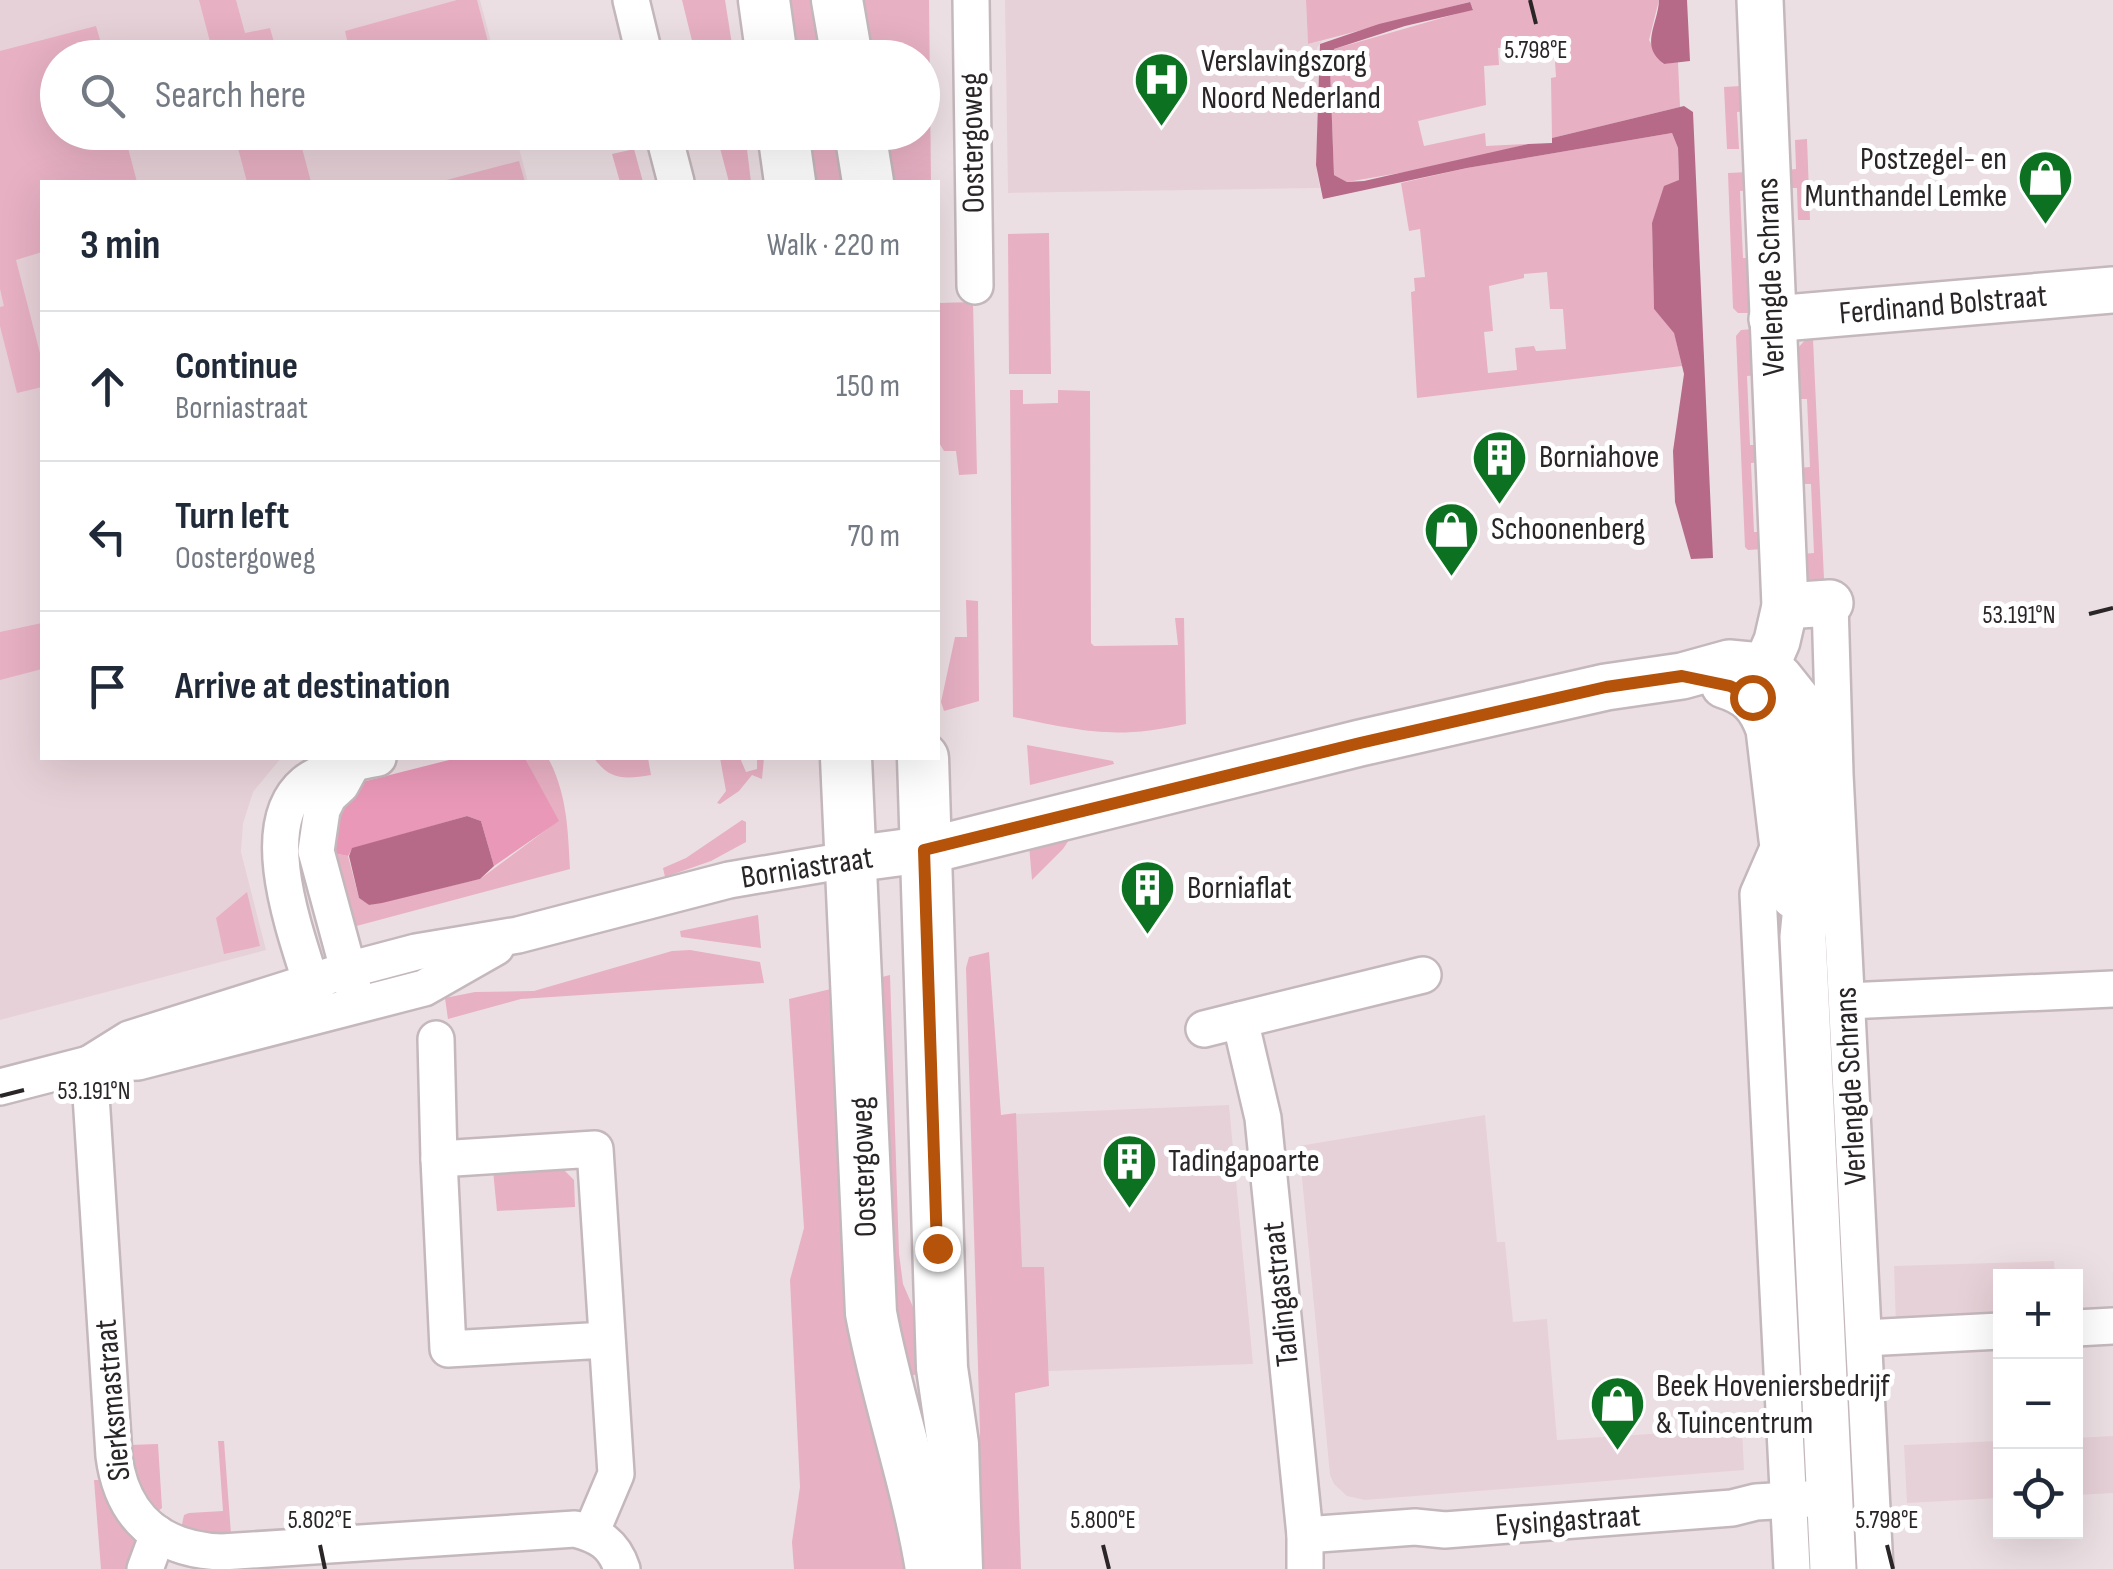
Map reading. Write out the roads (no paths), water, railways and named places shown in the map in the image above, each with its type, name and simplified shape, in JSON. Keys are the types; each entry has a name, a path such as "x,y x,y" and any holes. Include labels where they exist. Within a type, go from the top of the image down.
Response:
{"main road":[{"path":"764,0 770,40"},
{"path":"838,0 844,40"},
{"path":"785,150 790,180"},
{"path":"863,150 868,180"},
{"name":"Oostergoweg","path":"846,760 871,1313 916,1493 930,1569"},
{"path":"923,760 942,1368 953,1444 957,1569"}],"street":[{"path":"631,0 641,40"},
{"name":"Oostergoweg","path":"971,0 975,286"},
{"name":"Verlengde Schrans","path":"1760,0 1785,606 1777,642 1759,684 1769,729 1782,839 1803,937"},
{"path":"668,150 676,180"},
{"name":"Ferdinand Bolstraat","path":"1772,319 2113,290"},
{"path":"1785,606 1830,603"},
{"name":"Verlengde Schrans","path":"1830,603 1875,1569"},
{"name":"Borniastraat","path":"0,1087 89,1064 138,1062 316,997 348,970 416,952 518,935 729,880 924,850 1606,687 1682,676 1730,686 1759,684"},
{"name":"Verlengde Schrans","path":"1759,684 1780,677 1802,707 1809,730 1814,824 1803,937 1809,1499 1792,1569"},
{"path":"358,1005 316,851 322,810 329,796 365,760"},
{"path":"316,997 279,861 278,841 286,811 306,783 328,770 365,760"},
{"name":"Verlengde Schrans","path":"1782,839 1758,894 1809,1499 1834,1569"},
{"name":"Borniastraat","path":"316,997 358,1005 424,988 518,935"},
{"path":"1204,1030 1423,975"},
{"path":"1846,1001 2113,989"},
{"name":"Tadingastraat","path":"1240,1020 1263,1118 1305,1552"},
{"path":"436,1039 448,1349 606,1340"},
{"name":"Sierksmastraat","path":"89,1064 117,1481 126,1503 158,1534 176,1546 222,1552 554,1528 591,1533"},
{"path":"439,1159 594,1148 616,1474 591,1533 614,1550 622,1569"},
{"path":"2083,1328 2113,1326"},
{"path":"1864,1338 1993,1331"},
{"name":"Eysingastraat","path":"1305,1552 1415,1528 1445,1530 1809,1499"},
{"path":"144,1569 158,1534"}],"place":[{"name":"Verslavingszorg Noord Nederland","path":"1162,128"},
{"name":"Postzegel- en Munthandel Lemke","path":"2046,226"},
{"name":"Borniahove","path":"1500,506"},
{"name":"Schoonenberg","path":"1452,578"},
{"name":"Borniaflat","path":"1148,937"},
{"name":"Tadingapoarte","path":"1129,1210"},
{"name":"Beek Hoveniersbedrijf & Tuincentrum","path":"1617,1453"}]}
